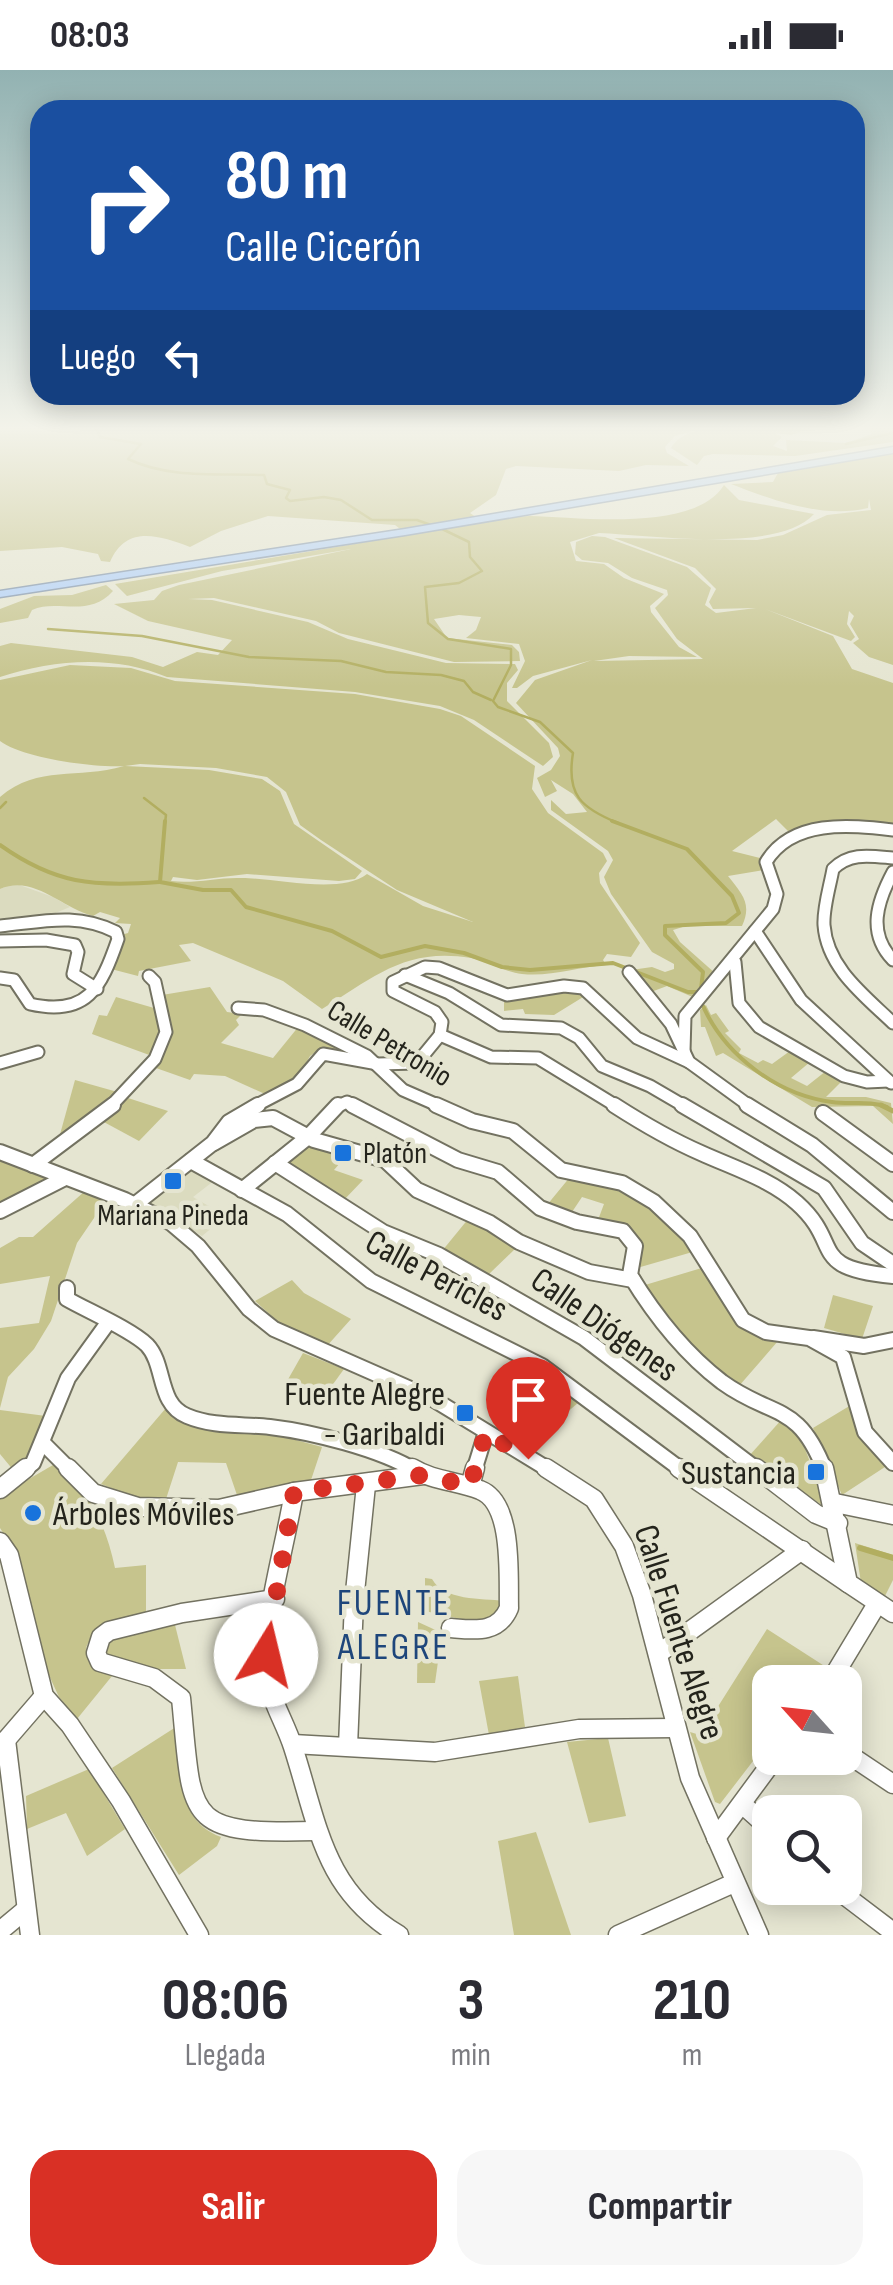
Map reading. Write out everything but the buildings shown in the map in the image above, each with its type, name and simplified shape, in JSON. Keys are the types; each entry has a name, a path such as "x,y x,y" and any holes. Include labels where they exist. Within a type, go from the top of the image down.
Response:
{"highway":[{"path":"0,589 500,513"},
{"path":"0,589 401,530"}],"street":[{"path":"686,1056 685,1016 735,962 775,907 778,896 766,862 777,845 794,836 842,824 893,830"},
{"path":"893,858 854,856 835,865 824,925 839,968 893,1023"},
{"path":"893,872 878,897 875,932 884,953 893,960"},
{"path":"0,926 72,915 116,932 118,940 98,988 84,1001 54,1008 30,1004 14,980 0,978"},
{"path":"755,931 801,1000 891,1084"},
{"path":"0,941 46,940 75,945 78,952 73,974 98,988"},
{"path":"735,962 739,1002 759,1028 844,1076 891,1084"},
{"path":"213,1144 219,1130 239,1114 299,1083 312,1062 323,1054 378,1064 417,1063 440,1036 442,1022 436,1012 394,991 393,982 440,966 504,995 578,986 593,993 611,1017 642,1042 686,1056"},
{"path":"629,972 652,996 686,1056 732,1096 812,1145 893,1212"},
{"path":"405,975 460,999 501,1025 549,1025 570,1033 602,1066 650,1086 824,1188 862,1243 893,1264"},
{"path":"33,1165 106,1112 155,1059 166,1032 155,982 149,976"},
{"name":"Calle Petronio","path":"238,1008 264,1010 291,1019 378,1064 403,1090 472,1121 513,1132 561,1170 622,1182 654,1202 690,1236 743,1320 766,1332 808,1338 843,1357 864,1432 893,1464"},
{"path":"440,1036 491,1057 538,1058 547,1062 672,1139 784,1193 807,1218 833,1260 848,1271 893,1276"},
{"path":"0,1063 38,1052"},
{"path":"242,1190 308,1137 340,1103 354,1104 458,1160 498,1172 540,1208 578,1222 622,1231 634,1246 629,1269 633,1280 681,1348 727,1386 796,1420 809,1435 835,1503 848,1583"},
{"path":"823,1113 893,1164"},
{"path":"133,1206 213,1144 263,1118 284,1122 308,1137 385,1160 417,1190 490,1223 519,1242 589,1272 633,1280"},
{"name":"Calle Fuente Alegre","path":"0,1152 133,1206 187,1235 242,1302 268,1326 306,1348 437,1401 586,1489 597,1500 625,1549 646,1608 674,1728 759,1935"},
{"name":"Calle Pericles","path":"191,1162 287,1214 371,1280 542,1366 665,1459 885,1609"},
{"name":"Calle Diógenes","path":"275,1163 383,1232 439,1255 584,1338 816,1514 838,1523"},
{"path":"0,1211 63,1179"},
{"path":"66,1288 67,1299 148,1346 174,1410 186,1416 207,1423 274,1427 322,1438 405,1464 423,1475 470,1486 494,1499 501,1510 509,1608 506,1620 495,1628 451,1628"},
{"path":"0,1489 33,1463 68,1378 108,1324"},
{"path":"808,1338 841,1339 869,1347 893,1340"},
{"path":"470,1486 486,1432"},
{"path":"44,1444 93,1493 116,1502 167,1509 219,1508 294,1492 423,1475"},
{"path":"348,1746 354,1602 366,1485"},
{"path":"294,1492 266,1655 266,1687 293,1744 315,1832 335,1877 360,1908 396,1935"},
{"path":"835,1503 893,1515"},
{"path":"0,1542 9,1554 44,1696 70,1725 122,1802 199,1935"},
{"path":"658,1654 802,1550"},
{"path":"275,1599 182,1613 110,1631 102,1637 96,1653 100,1662 155,1678 174,1688 181,1698 191,1796 210,1822 253,1832 315,1832"},
{"path":"843,1665 885,1609"},
{"path":"30,1935 15,1831 13,1772 3,1740 28,1719 44,1696"},
{"path":"293,1744 435,1752 579,1729 674,1728"},
{"path":"862,1763 893,1784"},
{"path":"716,1838 763,1775"},
{"path":"742,1804 752,1813"},
{"path":"618,1935 734,1882"},
{"path":"858,1905 893,1932"},
{"path":"0,1931 24,1911"}],"shaded area":[{"path":"0,513 470,513 483,522 524,516 634,519 675,513 814,514 797,526 744,538 599,533 570,542 576,561 604,564 624,578 664,594 650,606 651,612 679,647 697,657 629,656 594,661 703,659 677,639 655,608 668,595 667,590 632,578 608,563 582,560 575,554 576,542 592,536 605,537 687,567 711,588 705,605 716,613 756,608 713,609 709,602 716,589 695,568 614,538 757,540 783,535 827,515 893,513 893,665 869,657 853,643 859,639 850,624 854,616 849,611 847,624 855,637 851,641 765,609 833,636 852,669 893,683 893,828 790,833 776,819 732,851 760,858 764,870 728,876 744,900 742,926 686,926 673,930 680,942 716,974 695,998 667,986 651,992 631,970 652,967 665,972 674,969 674,964 652,952 611,894 604,877 613,860 608,851 551,810 551,800 566,814 587,812 573,794 551,780 557,791 545,797 537,778 551,770 560,756 558,748 516,703 535,680 592,660 533,676 512,688 525,661 519,644 466,638 476,630 481,617 434,619 447,638 512,645 519,652 520,661 454,662 339,633 316,621 214,598 188,599 212,600 308,622 348,639 446,663 515,664 518,670 507,683 507,701 549,743 553,757 543,766 474,720 440,706 355,692 167,677 127,665 84,662 42,666 0,677 0,646 11,643 132,657 163,667 197,652 218,655 232,640 148,621 114,604 154,600 162,591 179,585 351,549 222,571 127,596 115,584 408,535 395,525 268,516 221,531 190,547 155,537 134,538 117,550 110,562 101,561 98,554 62,547 0,551"},
{"path":"106,585 113,591 93,604 42,607 32,610 28,618 0,623 0,609 34,596 72,595"},
{"path":"70,665 131,668 175,681 355,694 461,716 535,766 532,789 548,813 603,853 607,861 599,873 600,883 640,943 631,957 607,954 603,960 606,965 533,975 471,958 428,957 392,967 322,1009 283,981 193,943 179,945 191,961 139,971 138,976 111,969 121,935 128,933 131,924 115,923 120,918 100,912 93,916 81,912 36,889 0,889 0,797 44,776 124,766 59,761 0,741 0,680","holes":["125,766 216,768 267,777 286,792 300,825 321,840 397,890 473,922 423,906 367,874 356,880 325,884 242,878 189,882 171,881 173,877 197,880 247,874 339,881 355,879 362,871 294,824 280,791 262,779 209,770"]},
{"path":"14,883 70,907 46,917 0,924 0,889"},
{"path":"210,987 227,1012 242,1014 236,1020 239,1025 221,1043 273,1058 299,1026 363,1058 317,1051 299,1076 265,1094 225,1076 194,1074 190,1080 156,1068 172,1026 162,995"},
{"path":"558,990 588,994 554,1015 525,1014 523,1009 504,1011 504,1002"},
{"path":"116,997 154,1008 161,1032 152,1056 92,1034 99,1015 107,1016"},
{"path":"706,1005 729,1031 725,1033 741,1049 739,1053 758,1063 763,1060 772,1064 790,1051 810,1062 791,1078 807,1086 826,1071 844,1079 826,1097 866,1097 891,1103 893,1124 873,1106 812,1107 723,1053 716,1056 705,1027 701,1027 700,1010"},
{"path":"75,1080 121,1093 59,1138"},
{"path":"128,1098 168,1111 139,1141 102,1121"},
{"path":"310,1144 346,1156 334,1170 363,1180 343,1201 284,1164"},
{"path":"0,1159 45,1178 46,1180 0,1206"},
{"path":"194,1168 215,1180 193,1197 226,1216 202,1236 148,1203"},
{"path":"570,1177 612,1187 641,1200 667,1220 696,1251 637,1268 642,1242 626,1227 598,1220 604,1204 582,1197 570,1215 547,1205"},
{"path":"85,1191 107,1199 77,1243 51,1321 34,1349 8,1377 0,1408 0,1328 39,1323 50,1276 0,1284 0,1248 19,1237 33,1237"},
{"path":"469,1218 518,1246 488,1275 442,1251"},
{"path":"705,1267 741,1326 778,1341 739,1386 687,1347 645,1285"},
{"path":"292,1280 304,1293 351,1319 326,1347 277,1321 255,1301"},
{"path":"833,1295 873,1306 862,1339 824,1328"},
{"path":"303,1353 344,1369 323,1398 282,1390"},
{"path":"533,1365 579,1402 564,1415 514,1393"},
{"path":"851,1405 862,1439 888,1465 842,1495 813,1428"},
{"path":"166,1408 196,1426 277,1435 322,1447 310,1483 238,1498 226,1463 178,1462 166,1499 139,1499 101,1484"},
{"path":"0,1410 46,1416 30,1453 14,1471 0,1454"},
{"path":"782,1419 798,1430 825,1502 822,1505 749,1456"},
{"path":"53,1465 87,1497 107,1538 115,1568 146,1565 146,1614 105,1630 87,1645 87,1654 94,1664 112,1676 77,1719 59,1697 41,1658 16,1553 0,1528 0,1496"},
{"path":"855,1543 893,1555 893,1580 883,1600 861,1583"},
{"path":"425,1578 454,1595 504,1601 501,1614 478,1623 425,1611"},
{"path":"174,1621 186,1669 146,1669 105,1654 111,1641"},
{"path":"418,1622 442,1633 435,1683 417,1683"},
{"path":"767,1629 823,1665 752,1665 752,1762 720,1804 715,1802 690,1732 700,1735"},
{"path":"518,1676 525,1727 489,1735 479,1681"},
{"path":"179,1725 181,1774 188,1805 206,1829 221,1837 217,1846 179,1875 112,1768"},
{"path":"608,1738 626,1816 589,1823 567,1742"},
{"path":"89,1769 125,1829 87,1856 66,1813 27,1829 26,1796"},
{"path":"536,1832 571,1935 514,1935 498,1841"}],"waterway":[{"path":"361,513 372,520 417,520 431,525"},
{"path":"440,528 469,542 470,557 482,571 459,583 425,587 428,623 448,639 511,649 511,665 493,701 498,707 540,722 573,753 572,780 579,798 594,812 618,823"},
{"path":"48,629 142,636 249,657 341,661 386,672 441,675 464,681 473,692 491,700"},
{"path":"144,798 166,815 165,823"},
{"path":"0,808 6,802"},
{"path":"165,821 160,882 203,890 231,890 246,907 332,931 381,957 425,946 464,953 502,967 530,970 613,963 688,992 700,992"},
{"path":"612,821 687,849 732,896 739,913 726,923 665,926 665,935 703,972 701,989"},
{"path":"0,845 39,868 75,880 114,884 159,882"},
{"path":"703,1006 725,1041 755,1070 773,1081 812,1098 884,1106"},
{"path":"884,1106 893,1111"},
{"path":"860,1548 893,1558"}],"place":[{"name":"Platón","path":"343,1153"},
{"name":"Mariana Pineda","path":"173,1181"},
{"name":"Fuente Alegre - Garibaldi","path":"465,1413"},
{"name":"Sustancia","path":"816,1472"},
{"name":"Árboles Móviles","path":"33,1513"}],"district":[{"name":"FUENTE ALEGRE","path":"394,1624"}],"route":[{"path":"266,1655 294,1492 423,1475 470,1486 486,1432 528,1459"}]}
